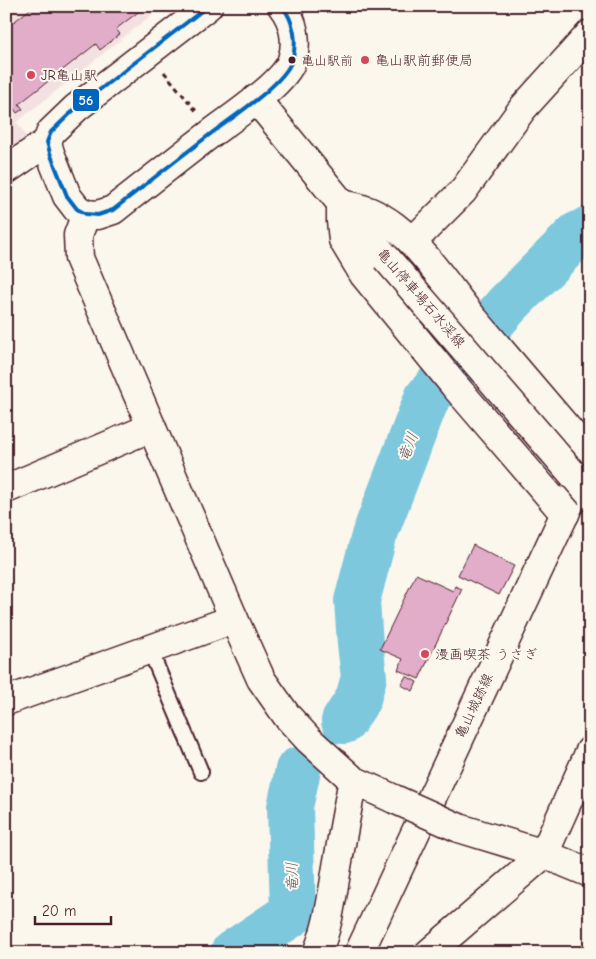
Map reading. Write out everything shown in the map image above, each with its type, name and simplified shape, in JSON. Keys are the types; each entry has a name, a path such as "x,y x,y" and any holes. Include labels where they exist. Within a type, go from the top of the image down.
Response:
{"street":[{"path":"6,170 47,142 51,132 64,118 208,6"},
{"path":"47,142 68,196 77,209 86,214 98,215 113,210 256,99 286,72 292,60 295,42 292,24 288,13 282,6"},
{"path":"412,242 463,191 523,108 590,34"},
{"name":"亀山停車場石水渓線","path":"256,99 386,258 590,494"},
{"path":"565,514 446,375 364,275 343,240 340,221 341,204 360,207 378,216 394,226 412,242 474,319 590,455"},
{"path":"86,214 78,235 78,258 261,679 287,716 309,740 353,780 459,828 544,854 590,873"},
{"path":"6,489 152,427"},
{"name":"亀山城跡線","path":"359,953 590,460"},
{"path":"6,701 234,619"},
{"path":"429,953 544,854 590,751"},
{"path":"317,953 330,912 353,780"}],"lane":[{"path":"150,650 201,772"}],"path":[{"path":"147,53 214,131"}],"shaded area":[{"name":"JR亀山駅","path":"6,6 163,6 17,122 28,140 6,156"}],"building":[{"name":"JR亀山駅","path":"34,6 146,6 116,29 120,34 100,50 96,44 19,104 23,109 17,113 8,101 6,102 6,28"},
{"path":"473,545 514,566 499,595 458,575"},
{"path":"416,574 453,591 455,586 462,589 419,679 398,670 403,659 380,649"},
{"path":"406,676 417,682 413,691 401,685"}],"waterway":[{"name":"竜川","path":"344,721 358,699 364,677 357,601 374,536 427,398 507,305 577,235 590,229"},
{"name":"竜川","path":"233,953 293,913 290,807 298,770"}],"transit line":[{"name":"56","path":"208,6 76,108 51,132 47,142 50,153 67,196 77,209 86,214 98,215 113,210 257,99 280,79 292,60 295,46 292,25 282,6"}],"place":[{"name":"亀山駅前","path":"292,60"},
{"name":"亀山駅前郵便局","path":"365,60"},
{"name":"JR亀山駅","path":"31,75"},
{"name":"漫画喫茶 うさぎ","path":"425,654"}]}
